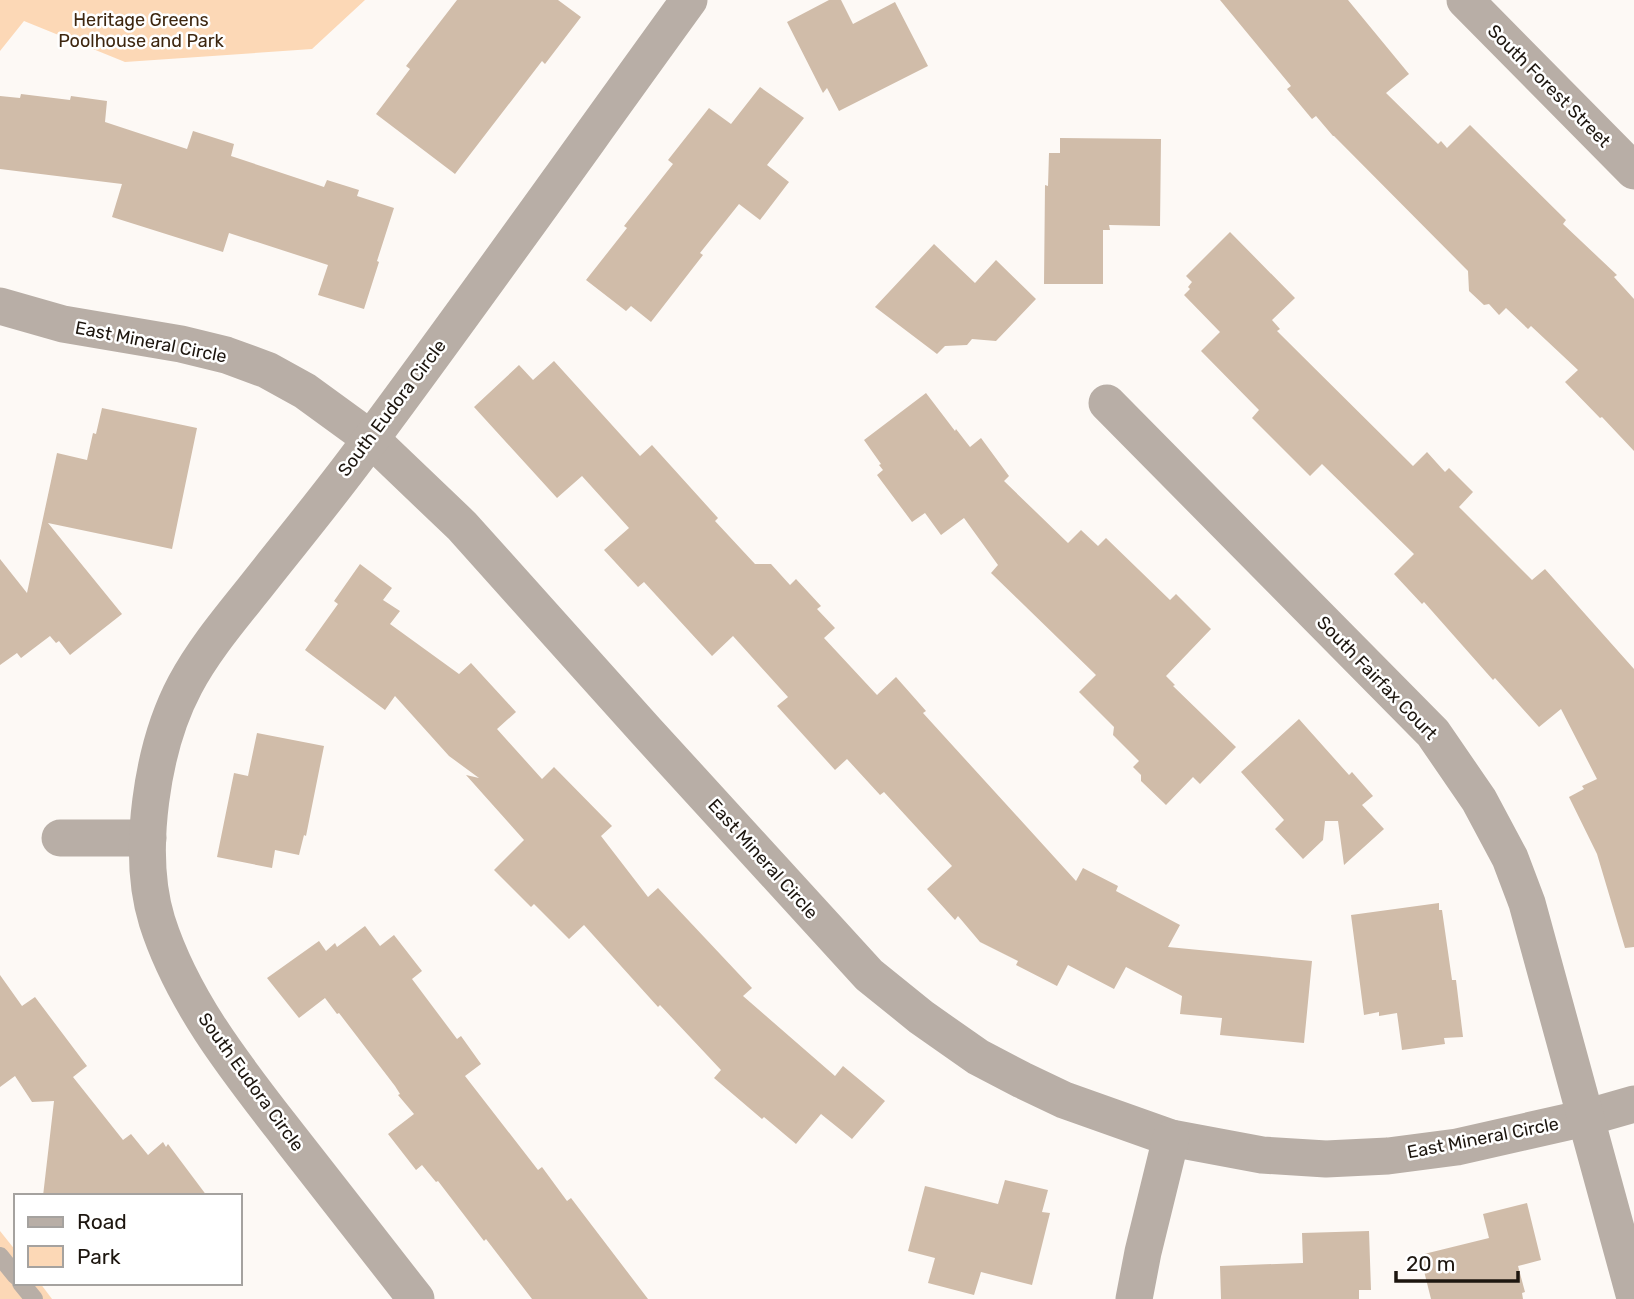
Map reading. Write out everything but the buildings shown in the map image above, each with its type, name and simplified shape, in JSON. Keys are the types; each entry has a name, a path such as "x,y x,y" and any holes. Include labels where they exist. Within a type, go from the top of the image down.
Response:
{"street":[{"name":"South Eudora Circle","path":"416,1299 261,1100 218,1041 187,991 156,919 149,880 148,838 152,790 164,737 185,685 219,633 371,439 689,0"},
{"name":"South Forest Street","path":"1465,0 1634,171"},
{"name":"East Mineral Circle","path":"0,306 63,324 181,344 226,355 267,370 305,391 371,439 462,526 869,975 921,1017 978,1057 1064,1100 1171,1138 1262,1155 1326,1159 1388,1156 1457,1147 1634,1104"},
{"name":"South Fairfax Court","path":"1107,402 1433,733 1479,800 1510,858 1527,903 1634,1294"},
{"path":"60,838 148,838"},
{"path":"1134,1299 1171,1138"}],"lane":[{"path":"0,1256 14,1274"},
{"path":"23,1285 34,1299"}],"green space":[{"name":"Heritage Greens Poolhouse and Park","path":"0,0 365,0 312,49 125,62 24,21 0,51"},
{"path":"0,1231 14,1248 14,1285 42,1285 52,1299 0,1299"}]}
